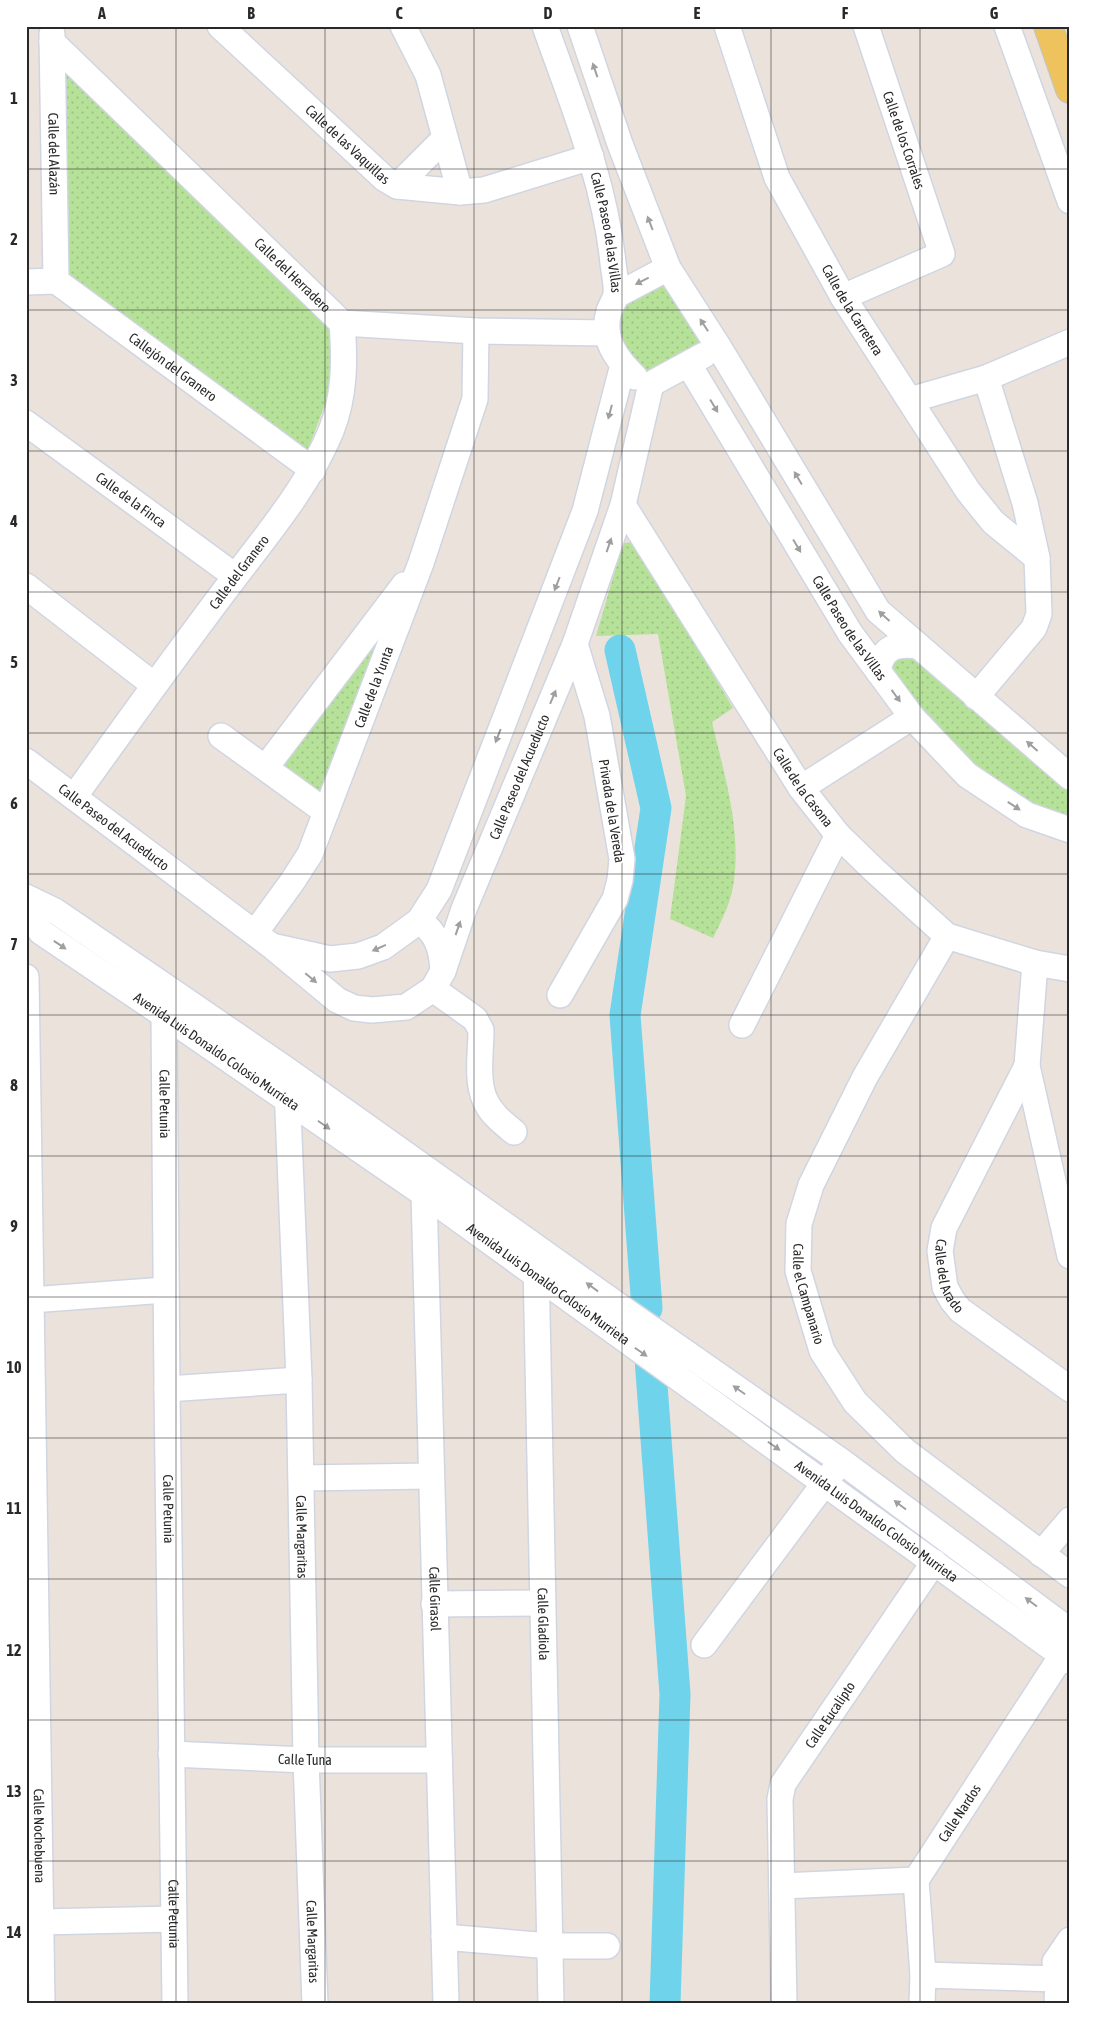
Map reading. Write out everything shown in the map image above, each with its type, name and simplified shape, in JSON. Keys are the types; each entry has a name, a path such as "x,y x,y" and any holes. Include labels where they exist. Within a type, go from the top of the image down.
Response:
{"main road":[{"path":"1048,26 1070,89"}],"street":[{"name":"Calle de las Vaquillas","path":"220,26 385,179 397,186 460,192 484,190 590,157"},
{"path":"403,26 428,75 460,192"},
{"name":"Calle Paseo de las Villas","path":"545,26 590,157 606,217 617,295 609,311 607,333 612,351 622,365 636,377 651,384"},
{"path":"580,26 620,144 668,268 718,346 878,611 976,698 1070,777"},
{"name":"Calle de la Carretera","path":"727,26 777,178 843,297 968,491 993,522 1037,558"},
{"name":"Calle de los Corrales","path":"843,297 942,254 866,26"},
{"path":"1007,26 1070,201"},
{"name":"Calle del Alazán","path":"52,34 56,281"},
{"name":"Calle del Herradero","path":"52,34 342,323 476,331 607,333"},
{"path":"397,186 445,138"},
{"path":"617,295 668,268"},
{"path":"26,282 56,281"},
{"name":"Callejón del Granero","path":"56,281 313,470"},
{"name":"Calle del Granero","path":"74,797 154,685 313,470 332,430 343,389 345,357 342,323"},
{"name":"Calle de la Yunta","path":"264,940 292,882 310,854 421,563 475,399 476,331"},
{"path":"910,400 986,378 1070,342"},
{"path":"651,384 718,346"},
{"name":"Calle Paseo de las Villas","path":"689,364 850,633 912,717 967,776 1027,815 1070,830"},
{"name":"Calle Paseo del Acueducto","path":"264,940 330,959 358,956 383,947 419,920 438,890 585,511 622,365"},
{"path":"976,698 1034,628 1039,614 1037,558 1026,503 986,378"},
{"name":"Calle Paseo del Acueducto","path":"26,761 264,940 337,1000 354,1008 372,1010 406,1007 438,980 464,909 575,644 623,505 651,384"},
{"name":"Calle de la Finca","path":"26,423 235,576"},
{"name":"Calle de la Casona","path":"623,505 801,788 838,835 947,936 1035,963 1070,969"},
{"name":"Calle de la Yunta","path":"266,767 421,563"},
{"path":"26,586 154,685"},
{"name":"Privada de la Vereda","path":"560,995 615,899 620,880 622,859 597,716 575,644"},
{"path":"878,672 882,657 894,647 901,645 918,646"},
{"path":"801,788 912,717"},
{"path":"222,736 326,812"},
{"path":"742,1025 838,835"},
{"name":"Avenida Luis Donaldo Colosio Murrieta","path":"26,898 55,911 287,1070 536,1245 623,1309 841,1461 1070,1631"},
{"name":"Avenida Luis Donaldo Colosio Murrieta","path":"26,910 41,932 288,1099 424,1194 537,1274 612,1332 825,1482 934,1562 1067,1653"},
{"path":"419,920 427,926 437,940 442,954 438,980 479,1024 481,1030 480,1087 485,1101 495,1115 514,1132"},
{"name":"Calle el Campanario","path":"947,936 865,1077 811,1185 799,1224 798,1271 822,1351 855,1402 905,1450 1070,1575"},
{"name":"Calle del Arado","path":"1035,963 1027,1066 1070,1256"},
{"name":"Calle Nochebuena","path":"26,977 31,1300 30,1478 41,1922 37,2000"},
{"name":"Calle Petunia","path":"164,1015 166,1389 175,2004"},
{"name":"Calle del Arado","path":"1027,1066 944,1228 940,1251 945,1287 960,1310 1070,1389"},
{"name":"Calle Margaritas","path":"287,1070 302,1478 306,1760 315,2004"},
{"name":"Calle Girasol","path":"424,1194 430,1476 446,2004"},
{"name":"Calle Gladiola","path":"536,1245 551,2004"},
{"path":"31,1300 166,1290"},
{"path":"612,1332 623,1309"},
{"path":"166,1389 299,1380"},
{"path":"704,1645 841,1461"},
{"path":"302,1478 430,1476"},
{"path":"1041,1554 1070,1520"},
{"name":"Calle Eucalipto","path":"784,2004 780,1799 783,1784 934,1562"},
{"path":"434,1604 542,1603"},
{"name":"Calle Nardos","path":"916,1880 1067,1653"},
{"name":"Calle Tuna","path":"171,1754 306,1760 439,1760"},
{"path":"782,1886 916,1880 922,2004"},
{"path":"41,1922 173,1919"},
{"path":"444,1937 550,1946 607,1946"},
{"path":"1057,2004 1064,1976 1055,1962 1070,1940"},
{"path":"922,1975 1064,1976"}],"green space":[{"path":"59,65 338,326 335,362 327,399 307,452 65,276"},
{"path":"672,280 706,332 700,344 647,373 619,341 620,303"},
{"path":"634,542 733,708 712,722 730,801 736,860 729,902 713,938 670,919 686,796 658,634 596,636 623,543"},
{"path":"409,586 324,806 271,766"},
{"path":"905,651 1070,785 1070,825 963,765 887,676 894,655"}],"waterway":[{"path":"620,650 656,808 625,1015 647,1308"},
{"path":"649,1345 675,1694 665,2004"}]}
